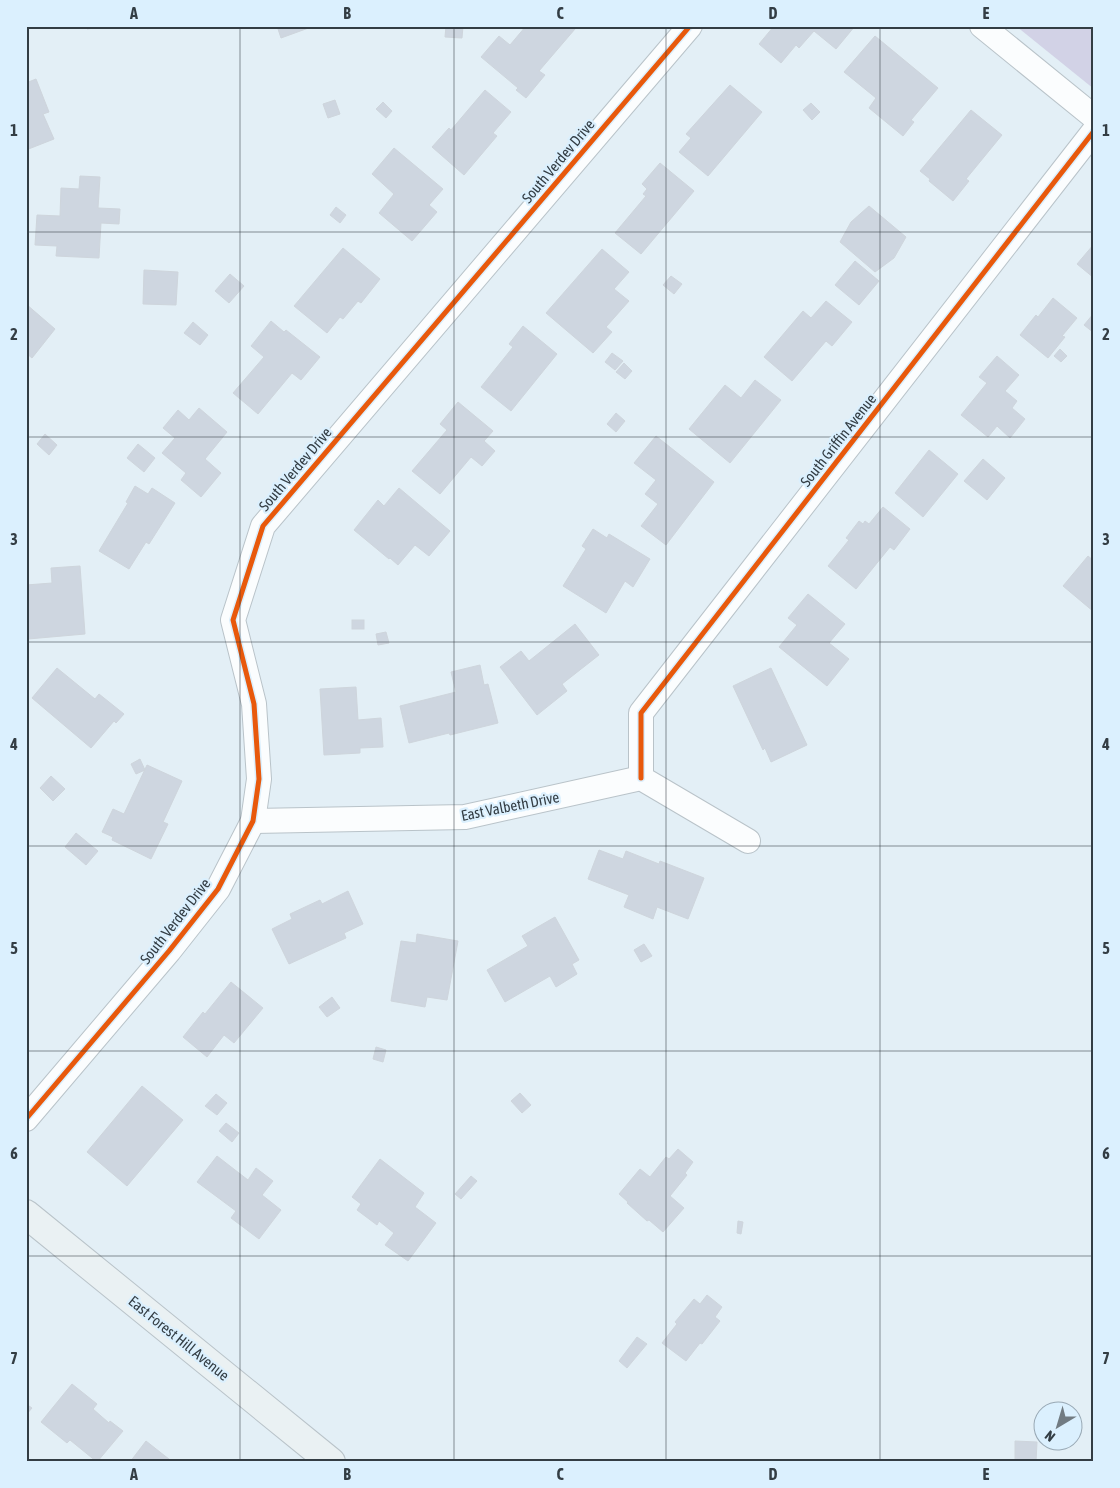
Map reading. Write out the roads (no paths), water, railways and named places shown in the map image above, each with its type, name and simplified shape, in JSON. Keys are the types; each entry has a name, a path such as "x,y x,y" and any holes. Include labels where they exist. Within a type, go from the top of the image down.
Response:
{"street":[{"name":"South Verdev Drive","path":"26,1118 169,951 218,889 252,821 258,779 254,704 233,620 263,526 690,26"},
{"path":"982,26 1094,117"},
{"name":"South Griffin Avenue","path":"641,778 641,713 1094,131"},
{"name":"East Valbeth Drive","path":"252,821 465,818 641,778"},
{"path":"641,778 748,841"},
{"name":"East Forest Hill Avenue","path":"26,1214 331,1462"}]}
